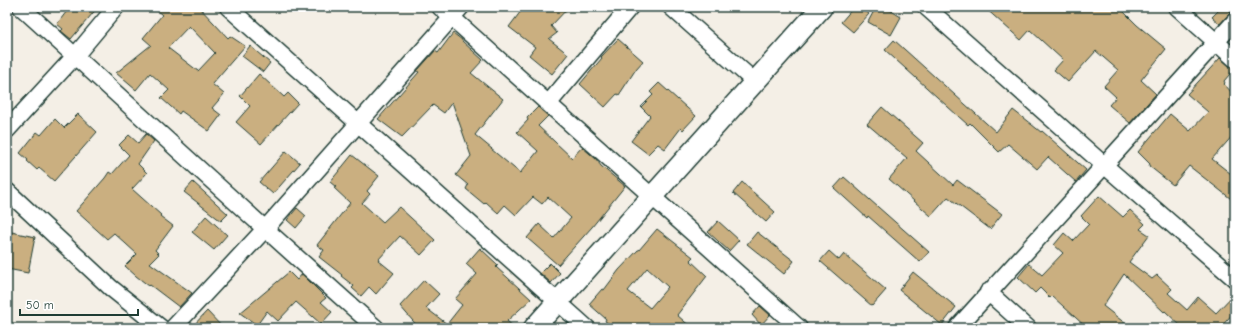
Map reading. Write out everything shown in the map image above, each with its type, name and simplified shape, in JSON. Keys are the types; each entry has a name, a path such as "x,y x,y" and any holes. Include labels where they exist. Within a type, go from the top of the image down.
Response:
{"street":[{"path":"21,7 173,144 265,230 376,328"},
{"path":"7,130 75,56 116,7"},
{"path":"228,7 587,328"},
{"path":"548,104 630,7"},
{"path":"671,7 755,82"},
{"path":"534,328 822,7"},
{"path":"926,7 1235,279"},
{"path":"1177,7 1235,59"},
{"path":"173,328 265,230 359,123 451,10 548,104 799,328"},
{"path":"957,328 1235,21"},
{"path":"7,191 111,288 161,328"},
{"path":"988,292 1028,328"}],"building":[{"path":"70,7 98,7 71,39 61,31 63,29 57,24"},
{"path":"153,7 199,7 228,38 230,36 245,46 212,84 224,94 212,108 221,115 209,131 181,111 179,114 161,98 169,90 150,73 136,90 116,73 151,45 143,38 162,15","holes":["189,26 215,53 198,71 168,48"]},
{"path":"524,7 569,7 551,26 557,33 549,39 568,54 552,74 529,55 535,47 509,27"},
{"path":"854,7 861,7 869,14 853,32 841,22"},
{"path":"876,7 885,7 901,17 891,35 868,22"},
{"path":"984,7 1119,7 1137,25 1166,49 1141,80 1156,94 1130,123 1109,105 1116,97 1104,86 1118,70 1096,51 1068,82 1054,70 1063,60 1030,30 1021,40"},
{"path":"1222,7 1226,7 1231,12 1220,24 1212,17"},
{"path":"453,33 483,60 471,73 503,99 475,135 520,173 538,151 517,132 528,120 527,118 538,107 548,116 538,126 572,158 582,147 596,159 601,166 625,186 592,227 558,265 527,238 539,224 554,238 571,218 548,197 542,204 533,197 516,215 505,205 498,213 486,202 484,204 466,189 468,185 456,175 471,156 452,102 444,113 433,105 402,137 378,119 419,72 417,71 435,51 438,53"},
{"path":"618,39 643,61 619,95 617,94 605,107 580,84 602,58 601,57"},
{"path":"894,40 996,132 1013,110 1041,132 1042,131 1086,170 1076,182 1048,157 1037,169 1008,144 999,152 970,123 968,125 885,50"},
{"path":"250,46 270,63 263,72 242,56"},
{"path":"1220,58 1229,66 1235,68 1224,81 1224,84 1235,96 1235,133 1212,159 1235,177 1235,202 1189,166 1173,185 1149,166 1150,164 1138,152 1170,114 1190,131 1208,112 1187,94"},
{"path":"259,74 284,97 288,93 298,103 261,144 236,122 250,106 240,96"},
{"path":"659,83 696,116 683,130 681,128 665,149 658,144 648,154 631,141 650,116 641,107 653,95 650,92"},
{"path":"882,107 923,143 916,151 953,185 957,180 1002,214 990,229 948,197 931,216 889,179 907,158 867,124"},
{"path":"78,114 97,132 54,181 39,168 37,170 20,153 37,132 41,135 55,119 64,128"},
{"path":"146,134 154,141 138,164 147,173 132,189 161,215 160,216 173,226 155,250 159,254 150,263 192,293 179,307 150,285 149,286 125,266 137,254 114,233 107,239 76,211 109,172 112,174 129,155 119,145 129,135 138,143"},
{"path":"286,151 300,163 273,194 259,182"},
{"path":"352,155 379,176 367,191 370,194 362,203 383,222 399,207 435,240 421,255 400,236 378,260 394,273 376,294 369,287 361,296 352,288 354,286 319,257 324,250 317,245 350,203 334,188 336,187 330,182"},
{"path":"844,177 929,252 920,262 868,216 867,218 834,188"},
{"path":"193,182 228,214 221,221 184,192"},
{"path":"742,182 775,212 766,222 733,193"},
{"path":"1099,196 1123,217 1130,210 1145,224 1140,229 1149,235 1129,262 1152,279 1157,275 1172,289 1168,293 1187,310 1198,297 1216,313 1235,293 1235,311 1220,328 1183,328 1124,274 1103,306 1131,328 1087,328 1052,296 1050,298 1040,288 1035,293 1018,277 1029,264 1042,275 1063,253 1054,245 1064,233 1073,241 1089,224 1081,216"},
{"path":"297,208 306,216 296,228 287,220"},
{"path":"206,216 227,235 214,250 192,232"},
{"path":"718,221 739,240 729,251 708,232"},
{"path":"657,229 693,257 690,260 707,276 677,315 692,328 615,328 605,321 606,319 589,304 602,289 604,290 619,270","holes":["647,268 668,287 650,308 628,291"]},
{"path":"7,231 35,237 28,273 7,269"},
{"path":"757,232 794,261 784,274 747,244"},
{"path":"480,248 498,265 496,267 531,299 507,321 515,328 419,328 400,306 424,280 439,294 426,308 447,324 462,305 455,299 477,274 466,264"},
{"path":"829,251 839,260 844,254 886,290 872,306 820,261"},
{"path":"550,263 560,273 551,283 540,273"},
{"path":"289,272 297,280 302,274 326,298 321,302 332,312 321,324 296,302 278,321 267,311 257,325 240,313"},
{"path":"913,272 956,307 942,325 899,290"},
{"path":"760,306 770,315 761,325 752,315"},
{"path":"207,311 223,328 191,328"}]}
